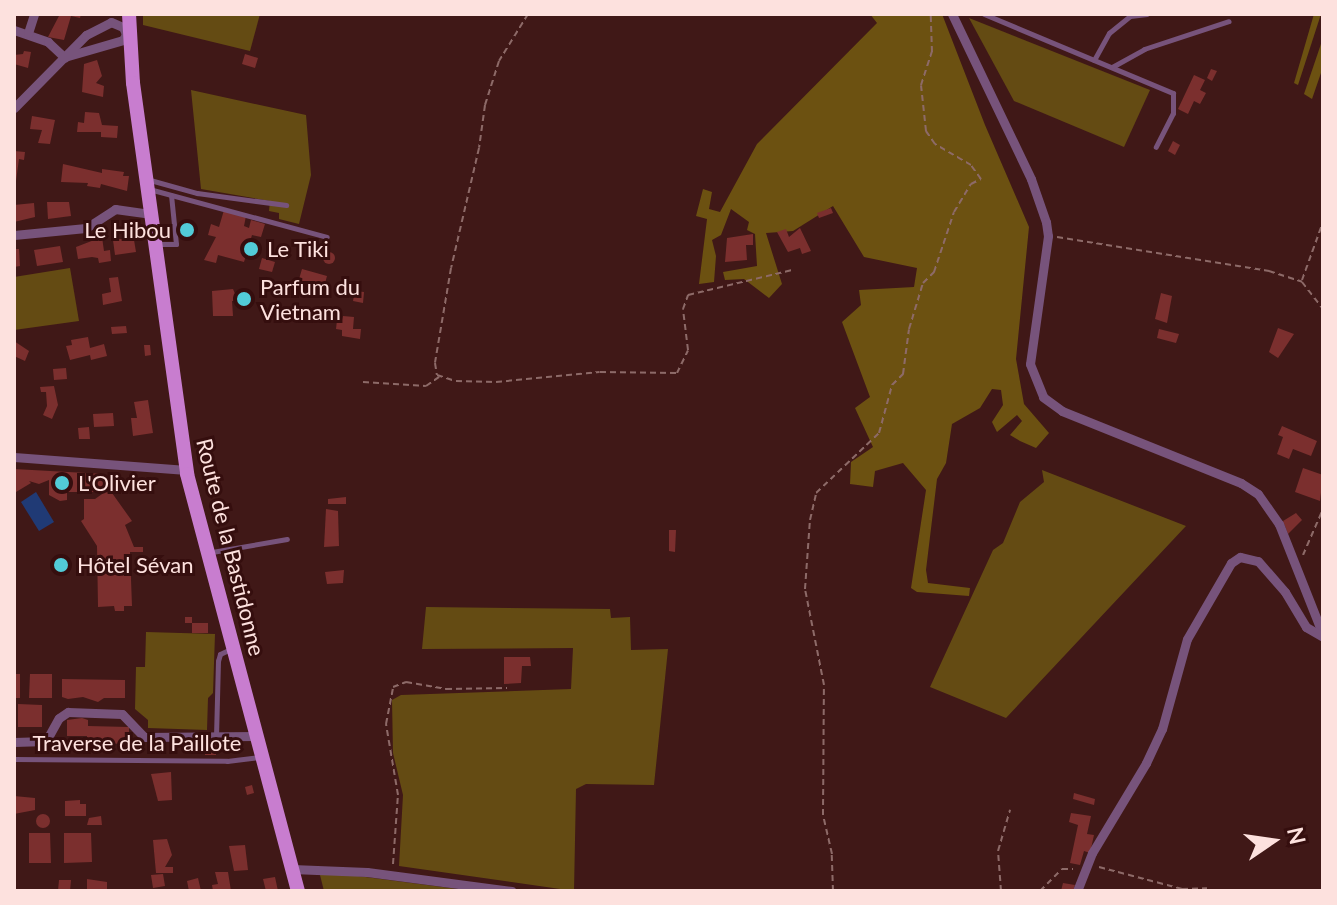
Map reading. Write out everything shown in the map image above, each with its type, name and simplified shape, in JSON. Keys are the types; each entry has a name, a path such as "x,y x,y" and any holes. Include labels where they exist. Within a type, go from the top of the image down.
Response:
{"main road":[{"name":"Route de la Bastidonne","path":"126,27 187,470 298,891"},
{"name":"Route de la Bastidonne","path":"126,27 144,159"}],"street":[{"path":"28,33 34,14"},
{"path":"952,14 1041,202 1048,236 1030,343 1030,364 1043,397 1062,411 1241,483 1258,494 1279,524 1323,636"},
{"path":"14,108 86,35 110,18 126,27"},
{"path":"65,58 126,27"},
{"path":"14,30 48,42 65,58"},
{"path":"14,235 86,228 115,209 152,214"},
{"path":"14,457 187,470"},
{"path":"1077,891 1084,869 1146,763 1162,729 1187,639 1231,563 1240,557 1258,561 1285,592 1306,627 1323,636"},
{"path":"14,742 46,741 59,718 68,712 122,714 144,737 255,736"},
{"path":"292,869 392,875 512,891"}],"lane":[{"path":"984,14 1173,93 1173,113 1156,147"},
{"path":"1094,60 1109,33 1130,16 1147,14"},
{"path":"1111,68 1144,49 1229,21"},
{"path":"148,184 171,195 327,237"},
{"path":"148,184 286,205"},
{"path":"156,244 176,244 171,195"},
{"path":"207,552 287,539"},
{"path":"216,738 218,661 220,654 233,648"},
{"name":"Traverse de la Paillote","path":"14,759 227,761 261,756"}],"path":[{"path":"439,377 435,363 445,302 479,148 485,105 499,61 528,14"},
{"path":"833,891 832,854 823,815 824,685 805,589 810,520 816,493 879,433 892,385 903,374 909,329 923,283 934,272 954,212 971,184 981,179 971,165 935,144 926,131 921,85 932,52 931,14"},
{"path":"1302,282 1323,222"},
{"path":"1048,236 1244,265 1302,282 1323,309"},
{"path":"363,382 426,386 439,377 496,382 600,372 677,373 688,350 683,309 688,295 792,270"},
{"path":"1303,558 1323,509"},
{"path":"392,875 398,795 386,724 393,687 406,682 446,689 507,688"},
{"path":"1001,891 998,851 1010,810"},
{"path":"1040,891 1062,869 1104,867 1182,889 1207,888"}],"shaded area":[{"path":"143,14 260,14 250,51 143,25"},
{"path":"870,14 942,14 1029,227 1016,359 1024,404 1049,433 1036,448 1020,441 1010,435 1022,421 1017,415 997,432 992,422 1003,405 1001,390 992,389 980,408 952,424 946,463 937,479 926,570 928,583 970,588 969,596 917,592 911,588 926,490 903,463 875,471 873,487 850,484 851,462 873,447 855,408 870,397 842,322 861,305 859,290 914,287 917,268 864,257 833,206 793,231 766,233 782,284 769,298 744,279 725,280 723,272 757,266 755,234 747,230 749,222 731,209 721,235 712,240 716,256 714,282 699,284 707,219 696,216 703,189 712,192 709,209 720,212 757,144 877,23"},
{"path":"1314,14 1321,14 1298,85 1294,83"},
{"path":"969,18 1150,90 1124,147 1014,101"},
{"path":"1323,38 1323,67 1312,99 1304,94"},
{"path":"191,90 306,115 311,175 299,224 279,219 279,213 269,211 270,201 201,189"},
{"path":"70,268 79,321 14,330 14,277"},
{"path":"1042,470 1186,526 1006,718 930,687 993,550 1003,543 1020,502 1044,482"},
{"path":"426,607 610,609 611,618 630,617 631,650 668,649 654,785 586,784 576,789 574,891 399,866 403,795 393,753 392,700 401,695 571,689 573,648 422,649"},
{"path":"146,632 215,634 213,693 208,698 207,730 148,728 148,720 135,709 136,667 145,667"},
{"path":"319,871 473,891 324,891"}],"water":[{"path":"36,492 54,522 39,531 21,502"}],"building":[{"path":"60,14 81,14 80,18 71,16 64,40 48,37"},
{"path":"24,51 31,52 28,68 14,64 14,55 23,54"},
{"path":"245,54 258,58 255,68 242,64"},
{"path":"97,60 102,76 96,83 104,86 103,97 82,92 84,64"},
{"path":"1211,69 1217,71 1212,81 1207,78"},
{"path":"1194,75 1205,80 1200,90 1206,93 1200,104 1194,101 1188,114 1178,109"},
{"path":"85,112 99,113 102,125 118,126 117,138 101,137 101,132 77,132 78,122 84,123"},
{"path":"32,116 55,120 50,144 38,143 42,130 30,129"},
{"path":"1173,141 1180,145 1175,155 1168,151"},
{"path":"14,151 25,152 24,160 19,159 16,181"},
{"path":"63,164 102,173 102,169 124,172 123,176 129,176 127,191 101,184 100,188 87,186 88,183 61,182"},
{"path":"47,202 69,202 71,216 48,219"},
{"path":"34,203 35,217 14,222 14,205"},
{"path":"831,208 833,213 819,218 817,213"},
{"path":"224,210 246,216 244,226 249,228 251,220 265,224 261,237 252,235 244,262 218,255 216,263 204,260 216,237 208,235 211,224 219,227"},
{"path":"800,228 811,251 802,254 800,248 788,252 777,232 786,229 789,237"},
{"path":"753,234 753,245 746,245 747,260 725,262 727,238"},
{"path":"102,237 104,251 110,250 111,261 99,263 98,258 92,257 78,259 76,247"},
{"path":"113,240 134,240 136,252 115,255"},
{"path":"60,246 63,262 37,266 34,250"},
{"path":"14,249 19,249 20,266 14,267"},
{"path":"329,252 335,258 329,264 323,258"},
{"path":"262,258 275,262 272,272 259,269"},
{"path":"302,269 327,276 324,287 310,283 309,289 297,286"},
{"path":"118,277 122,301 103,305 102,294 111,292 109,278"},
{"path":"233,289 238,301 232,301 233,316 213,316 212,291"},
{"path":"355,291 364,292 363,303 353,301"},
{"path":"1161,293 1172,296 1167,323 1155,319"},
{"path":"343,316 354,317 353,329 361,329 360,339 342,336 342,330 336,329 337,320 342,320"},
{"path":"126,326 127,333 112,334 111,327"},
{"path":"1278,328 1294,334 1278,358 1269,352"},
{"path":"1159,329 1179,334 1176,343 1157,338"},
{"path":"88,337 90,348 104,344 107,356 91,360 90,355 70,360 66,346 72,345 71,340"},
{"path":"14,341 29,351 25,361 14,356"},
{"path":"144,345 150,345 151,355 145,356"},
{"path":"66,368 67,379 54,380 53,369"},
{"path":"54,386 58,405 52,419 43,415 47,406 46,392 41,392 40,387"},
{"path":"148,400 153,433 133,436 131,418 137,418 134,402"},
{"path":"113,413 114,426 94,427 93,414"},
{"path":"1282,426 1317,441 1311,456 1293,449 1289,459 1277,454 1283,437 1278,435"},
{"path":"89,427 90,439 79,439 78,428"},
{"path":"1303,468 1323,475 1320,501 1295,492"},
{"path":"14,469 104,474 104,486 93,492 67,492 67,500 60,501 49,495 49,480 39,484 29,481 31,483 16,492"},
{"path":"105,492 112,493 132,521 125,525 134,547 143,547 143,552 130,552 132,606 124,606 124,611 115,611 114,606 98,607 97,546 81,521 84,519 84,499 95,499"},
{"path":"346,497 346,504 328,504 328,499"},
{"path":"326,509 338,511 339,546 324,547"},
{"path":"1296,513 1302,520 1288,534 1283,521"},
{"path":"669,530 676,530 675,552 669,551"},
{"path":"344,570 343,583 327,584 325,572"},
{"path":"185,617 192,617 192,623 185,623"},
{"path":"192,623 208,623 208,633 192,633"},
{"path":"504,657 530,657 531,666 522,666 521,683 504,684"},
{"path":"14,674 20,674 20,698 14,698"},
{"path":"30,674 52,674 52,698 29,698"},
{"path":"62,679 125,680 125,698 104,698 98,702 83,697 68,699 62,697"},
{"path":"18,704 42,705 42,727 18,727"},
{"path":"67,720 88,720 88,726 129,727 129,744 87,743 87,736 67,736"},
{"path":"205,744 216,744 216,755 205,755"},
{"path":"171,772 172,800 158,801 151,774"},
{"path":"252,785 254,793 247,795 245,787"},
{"path":"1074,793 1095,799 1094,805 1073,799"},
{"path":"14,796 35,798 35,810 14,814"},
{"path":"80,800 80,804 86,804 86,816 65,816 65,801"},
{"path":"1071,813 1091,816 1087,834 1094,835 1090,853 1084,851 1080,865 1070,863 1078,825 1069,822"},
{"path":"43,814 50,821 43,828 36,821"},
{"path":"101,816 102,825 87,825 89,818"},
{"path":"29,833 50,833 51,863 29,863"},
{"path":"64,833 91,833 92,862 64,863"},
{"path":"167,839 172,855 165,867 173,867 173,873 156,873 153,840"},
{"path":"245,845 248,870 234,871 229,846"},
{"path":"215,872 228,872 231,891 213,891 212,885 218,884"},
{"path":"163,874 165,886 153,888 151,875"},
{"path":"275,877 278,891 266,891 263,879"},
{"path":"198,878 201,891 189,891 187,881"},
{"path":"87,879 107,882 107,889 87,889"},
{"path":"59,880 71,880 70,891 58,891"},
{"path":"1063,883 1075,885 1073,891 1061,891"}],"place":[{"name":"Le Hibou","path":"187,230"},
{"name":"Le Tiki","path":"251,249"},
{"name":"Parfum du Vietnam","path":"244,299"},
{"name":"L'Olivier","path":"62,483"},
{"name":"Hôtel Sévan","path":"61,565"}]}
